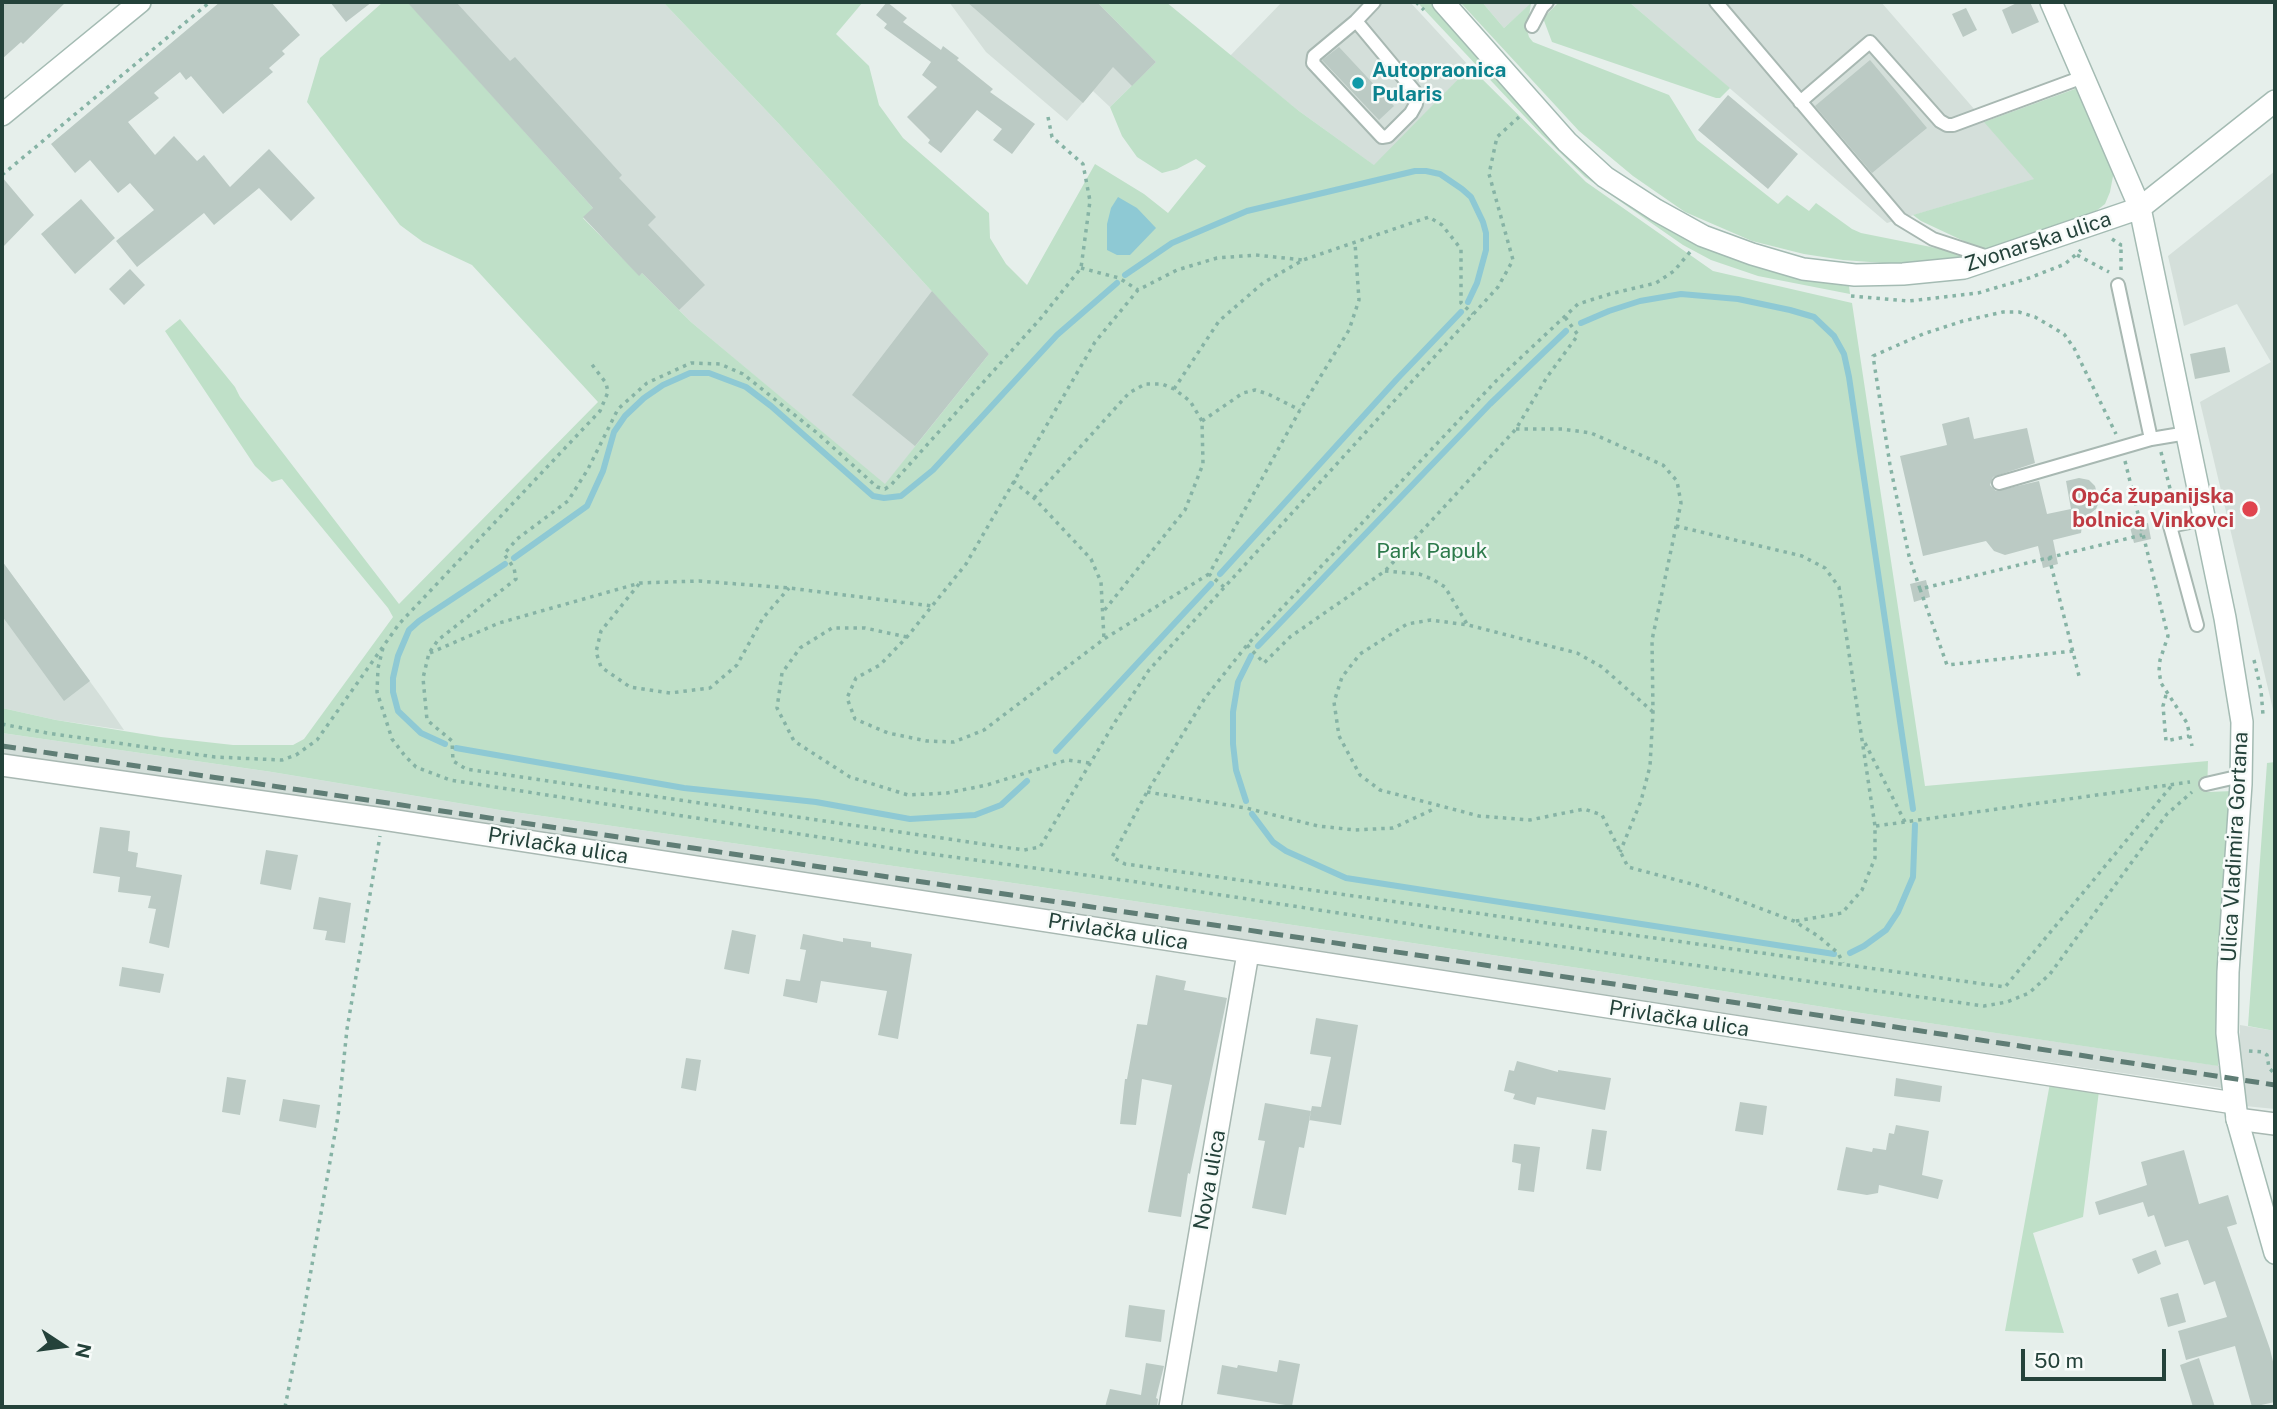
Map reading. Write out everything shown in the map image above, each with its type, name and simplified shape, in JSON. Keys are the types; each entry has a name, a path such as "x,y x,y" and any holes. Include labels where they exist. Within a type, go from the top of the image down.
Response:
{"street":[{"path":"2,115 140,2"},
{"name":"Ulica Vladimira Gortana","path":"2051,2 2140,208 2225,618 2242,722 2242,776 2228,972 2227,1033 2235,1111 2275,1253"},
{"name":"Zvonarska ulica","path":"1433,6 1605,177 1656,210 1703,236 1752,254 1803,269 1855,275 1964,268 2140,208 2275,101"},
{"name":"Privlačka ulica","path":"2,765 383,819 1248,953 2235,1111 2275,1124"},
{"name":"Nova ulica","path":"1170,1407 1248,953"}],"lane":[{"path":"1356,20 1416,93 1416,104 1411,113 1388,136 1382,137 1313,63 1314,56 1374,2"},
{"path":"1532,26 1547,2"},
{"path":"1716,2 1900,219 1933,239 1993,259"},
{"path":"1800,102 1870,42 1940,121 1947,125 2083,76"},
{"path":"2119,285 2151,439"},
{"path":"1999,484 2151,439 2187,433"},
{"path":"2197,625 2170,526 2205,519"},
{"path":"2206,784 2242,776"}],"path":[{"path":"2,175 210,2"},
{"path":"1416,2 1433,6"},
{"path":"1048,117 1052,137 1083,163 1090,201 1081,268 1041,317 891,485 885,489 877,486 816,432 743,374 720,364 691,363 646,383 618,409 588,469 568,501 517,539 504,554 514,568 516,579 438,640 429,653 423,678 427,720 452,741 453,761 466,769 1024,850 1040,847 1149,670 1498,287 1513,260 1489,174 1497,137 1520,115"},
{"path":"1174,389 1219,321 1263,283 1303,260 1429,217 1442,225 1461,248 1461,303 1474,314"},
{"path":"2103,236 2121,245 2147,245"},
{"path":"1303,260 1256,255 1217,258 1177,270 1138,290 1095,342 966,564 907,637 880,665 856,678 847,698 855,719 888,733 927,741 954,742 984,730 1104,639 1209,574 1300,410 1349,330 1359,300 1354,243"},
{"path":"1683,247 1690,252 1674,271 1656,283 1578,304 1496,381 1247,645 1205,698 1147,792 1112,857 1125,863 2005,987 2173,785"},
{"path":"1843,295 1909,301 1979,293 2065,264 2082,249"},
{"path":"2077,255 2110,273"},
{"path":"1081,268 1119,278 1138,290"},
{"path":"2073,651 1947,665 1909,556 1890,465 1873,356 1923,334 2003,312 2019,312 2035,317 2064,334 2074,348 2122,447 2168,636 2159,671 2161,683 2182,713 2192,746"},
{"path":"1247,645 1264,663 1290,637 1385,571 1517,429 1547,377 1578,335 1565,317"},
{"path":"2,724 215,757 282,760 296,755 317,740 408,614 600,411 608,393 606,383 590,362"},
{"path":"1034,498 1129,393 1145,384 1161,384 1174,389 1190,401 1202,421 1203,464 1185,510 1102,612"},
{"path":"1202,421 1243,393 1255,390 1300,410"},
{"path":"1517,429 1562,429 1591,433 1663,465 1677,481 1681,503 1652,640 1653,712 1650,765 1642,801 1620,852"},
{"path":"1013,481 1034,498 1091,559 1101,582 1104,639"},
{"path":"1676,526 1802,556 1825,568 1839,587 1875,826 1875,858 1862,890 1842,912 1794,922"},
{"path":"1920,589 2142,535"},
{"path":"2049,557 2079,676"},
{"path":"1385,571 1419,574 1445,587 1468,625"},
{"path":"1209,574 1224,587"},
{"path":"429,653 499,622 640,583 699,581 789,588 932,606"},
{"path":"640,583 601,631 596,652 601,667 630,687 670,693 710,688 737,665 763,618 789,588"},
{"path":"1653,712 1602,667 1577,653 1468,625 1431,620 1407,624 1360,654 1342,677 1334,702 1339,736 1360,775 1380,790 1479,816 1530,820 1584,810 1602,815 1628,867 1703,887 1794,922 1818,936 1838,953 1843,963"},
{"path":"907,637 865,628 832,628 800,648 782,673 777,708 794,741 850,777 908,795 947,793 987,785 1067,760 1090,763"},
{"path":"383,648 378,668 377,692 392,740 416,767 450,780 916,852 1984,1006 2007,1002 2029,993 2050,974 2166,814 2206,784 2199,781 1875,826"},
{"path":"2167,693 2164,706 2166,741 2190,736"},
{"path":"1862,738 1905,822"},
{"path":"1147,792 1246,808 1318,826 1355,830 1393,828 1438,807"},
{"path":"285,1407 338,1116 347,1029 383,819"},
{"path":"2243,1050 2263,1052 2267,1055 2269,1068 2275,1074"},
{"path":"2269,1068 2275,1069"}],"shaded area":[{"path":"420,2 663,2 780,125 989,354 885,485 691,322 643,273 639,276 583,217 593,207 413,8"},
{"path":"949,2 1097,2 1156,62 1110,107 1093,91 1067,121 986,52"},
{"path":"1282,2 1410,2 1470,67 1375,166 1299,111 1230,56"},
{"path":"1482,2 1533,2 1504,28"},
{"path":"1629,2 1881,2 2035,179 1887,223"},
{"name":"Opća županijska bolnica Vinkovci","path":"2275,171 2275,718 2200,402 2271,362 2237,304 2184,326 2168,256"},
{"path":"2,561 124,730 56,720 2,708"},
{"path":"2,733 272,772 500,810 1034,886 2240,1069 2240,1025 2275,1031 2275,1109 2245,1106 2242,1091 2,754"}],"green space":[{"name":"Park Papuk","path":"383,2 408,2 593,208 583,218 639,275 642,273 691,322 885,484 989,354 780,125 663,2 863,2 836,34 869,66 879,105 903,138 989,213 990,238 1006,264 1027,285 1095,164 1144,194 1168,213 1206,166 1196,159 1162,173 1137,157 1122,136 1110,107 1156,62 1097,2 1166,2 1299,111 1374,165 1470,67 1586,182 1713,271 1852,303 1925,786 2208,761 2207,792 2234,791 2218,1066 1034,886 500,810 272,772 2,733 2,708 56,720 161,737 233,745 293,745 304,739 393,617 282,479 272,482 255,466 165,331 180,319 235,387 399,604 598,402 472,265 423,242 400,225 307,102 320,58"},
{"path":"1417,2 1432,2 1558,142 1709,248 1770,271 1805,280 1849,286 1850,294 1758,276 1711,260 1683,245 1585,177"},
{"path":"1460,2 1482,2 1504,28 1531,3 1527,30 1533,42 1669,95 1697,140 1778,204 1787,195 1809,211 1816,203 1861,233 1961,253 1965,257 1897,264 1804,254 1752,241 1685,212 1633,176 1579,131"},
{"path":"1559,2 1629,2 1730,88 1720,98 1716,98 1552,42 1543,18"},
{"path":"2083,86 2114,171 2105,204 2091,215 1985,251 1913,215 2034,179 1984,122"},
{"path":"2275,762 2275,1031 2248,1026 2267,763"},
{"path":"2050,1083 2099,1091 2083,1217 2033,1233 2064,1333 2005,1331"}],"water":[{"path":"1118,197 1137,208 1156,228 1130,255 1117,255 1107,250 1107,224 1111,208"}],"building":[{"path":"7,2 66,2 23,44 21,42 2,59 2,6"},
{"path":"220,2 271,2 300,35 282,51 285,54 269,68 273,72 223,114 191,76 186,80 180,72 154,93 159,98 128,122 155,155 174,136 197,161 204,155 230,187 269,149 315,198 291,221 259,188 214,225 204,213 137,267 116,241 154,210 130,183 118,193 90,160 75,173 51,144"},
{"path":"330,2 372,2 346,22"},
{"path":"407,2 456,2 510,61 515,57 622,175 619,178 656,217 648,225 705,285 679,310 642,273 639,276 583,217 593,208"},
{"path":"887,2 907,18 903,22 941,50 943,46 959,58 957,60 993,89 990,92 1035,124 1012,154 993,140 1002,129 977,110 941,153 928,143 930,140 907,117 937,87 922,75 931,62 884,28 887,24 876,15"},
{"path":"967,2 1097,2 1156,62 1132,86 1113,67 1083,103"},
{"path":"2019,2 2030,2 2039,22 2012,34 2002,10"},
{"path":"1966,8 1977,30 1963,37 1952,14"},
{"name":"Autopraonica Pularis","path":"1339,47 1394,106 1379,120 1322,60"},
{"path":"1870,60 1927,128 1872,173 1815,106"},
{"path":"1728,95 1798,154 1768,189 1698,130"},
{"path":"2,177 34,215 2,248"},
{"path":"81,199 115,238 75,274 41,234"},
{"path":"130,269 145,285 124,305 109,289"},
{"path":"932,291 989,354 915,446 852,395"},
{"path":"2225,347 2230,372 2195,379 2190,354"},
{"path":"1969,417 1974,439 2027,428 2035,463 1993,477 1990,485 1996,491 2039,481 2047,514 2071,509 2066,481 2079,478 2089,480 2095,486 2099,502 2096,509 2083,519 2081,533 2053,540 2058,564 2043,568 2038,546 2005,555 1994,551 1986,541 1923,556 1900,456 1947,445 1942,424"},
{"path":"2148,523 2151,539 2134,543 2130,527"},
{"path":"2,561 90,681 64,701 2,616"},
{"path":"1926,580 1930,597 1914,602 1910,584"},
{"path":"100,827 130,831 128,851 138,853 136,867 182,875 169,948 149,943 156,909 148,908 151,896 118,892 120,877 93,873"},
{"path":"266,850 298,855 291,890 260,884"},
{"path":"319,897 351,903 345,943 325,940 327,931 313,929"},
{"path":"732,930 756,935 749,974 724,969"},
{"path":"803,934 843,942 843,938 871,942 871,947 912,954 898,1039 878,1035 887,991 821,981 817,1003 783,996 786,979 800,981 806,950 800,949"},
{"path":"122,967 164,974 160,993 119,986"},
{"path":"1156,975 1186,981 1184,990 1227,998 1190,1174 1188,1173 1181,1217 1148,1212 1172,1085 1142,1079 1136,1125 1120,1124 1125,1079 1137,1024 1147,1025"},
{"path":"1316,1018 1358,1025 1341,1125 1309,1120 1312,1106 1321,1107 1331,1057 1310,1054"},
{"path":"686,1058 701,1060 696,1091 681,1088"},
{"path":"1517,1061 1558,1072 1611,1078 1605,1110 1537,1097 1535,1105 1513,1099 1515,1094 1504,1091 1509,1070 1514,1071"},
{"path":"227,1077 246,1080 240,1115 222,1112"},
{"path":"1896,1078 1942,1086 1940,1102 1894,1096"},
{"path":"283,1099 320,1105 316,1128 279,1121"},
{"path":"1740,1102 1767,1106 1763,1135 1735,1131"},
{"path":"1265,1103 1311,1111 1304,1148 1299,1147 1286,1215 1252,1208 1265,1141 1258,1140"},
{"path":"1896,1125 1929,1131 1922,1175 1943,1180 1938,1199 1879,1185 1878,1193 1867,1195 1837,1190 1846,1147 1872,1152 1873,1148 1886,1150 1889,1133 1894,1134"},
{"path":"1592,1129 1607,1131 1601,1171 1586,1169"},
{"path":"1514,1144 1540,1147 1534,1192 1518,1190 1521,1164 1512,1162"},
{"path":"2184,1150 2199,1204 2228,1195 2237,1224 2227,1227 2270,1349 2275,1370 2275,1402 2252,1407 2235,1346 2186,1360 2178,1331 2227,1317 2215,1281 2204,1285 2188,1240 2165,1247 2154,1215 2148,1217 2143,1202 2099,1215 2095,1202 2147,1185 2141,1162"},
{"path":"2156,1250 2161,1264 2138,1274 2132,1259"},
{"path":"2178,1293 2186,1322 2168,1327 2160,1298"},
{"path":"1129,1305 1165,1310 1161,1342 1125,1337"},
{"path":"2199,1358 2215,1407 2193,1407 2180,1365"},
{"path":"1279,1360 1300,1364 1292,1406 1217,1394 1222,1365 1277,1372"},
{"path":"1146,1363 1164,1366 1156,1398 1157,1407 1105,1407 1110,1389 1141,1395"}],"waterway":[{"path":"1125,275 1172,243 1247,211 1415,171 1426,171 1440,174 1471,197 1483,222 1486,250 1477,283 1468,302"},
{"path":"514,558 587,506 603,471 614,432 625,416 663,385 690,373 709,373 746,387 873,496 901,496 933,470 1057,335 1117,283"},
{"path":"1581,323 1640,301 1681,294 1738,299 1790,310 1814,317 1834,336 1844,354 1849,377 1913,809"},
{"path":"1220,574 1461,312"},
{"path":"1258,646 1490,404 1566,331"},
{"path":"445,744 421,733 398,711 393,692 398,656 409,630 419,621 505,564"},
{"path":"1056,751 1211,584"},
{"path":"1246,801 1236,770 1233,712 1238,682 1251,656"},
{"path":"456,748 684,788 816,802 910,819 975,815 1001,805 1027,781"},
{"path":"1252,814 1273,842 1286,851 1346,878 1834,954"},
{"path":"1850,953 1886,930 1898,912 1913,877 1915,825"}],"railway":[{"path":"2,746 1620,985 2275,1085"}],"place":[{"name":"Autopraonica Pularis","path":"1358,83"},
{"name":"Opća županijska bolnica Vinkovci","path":"2250,509"}]}
